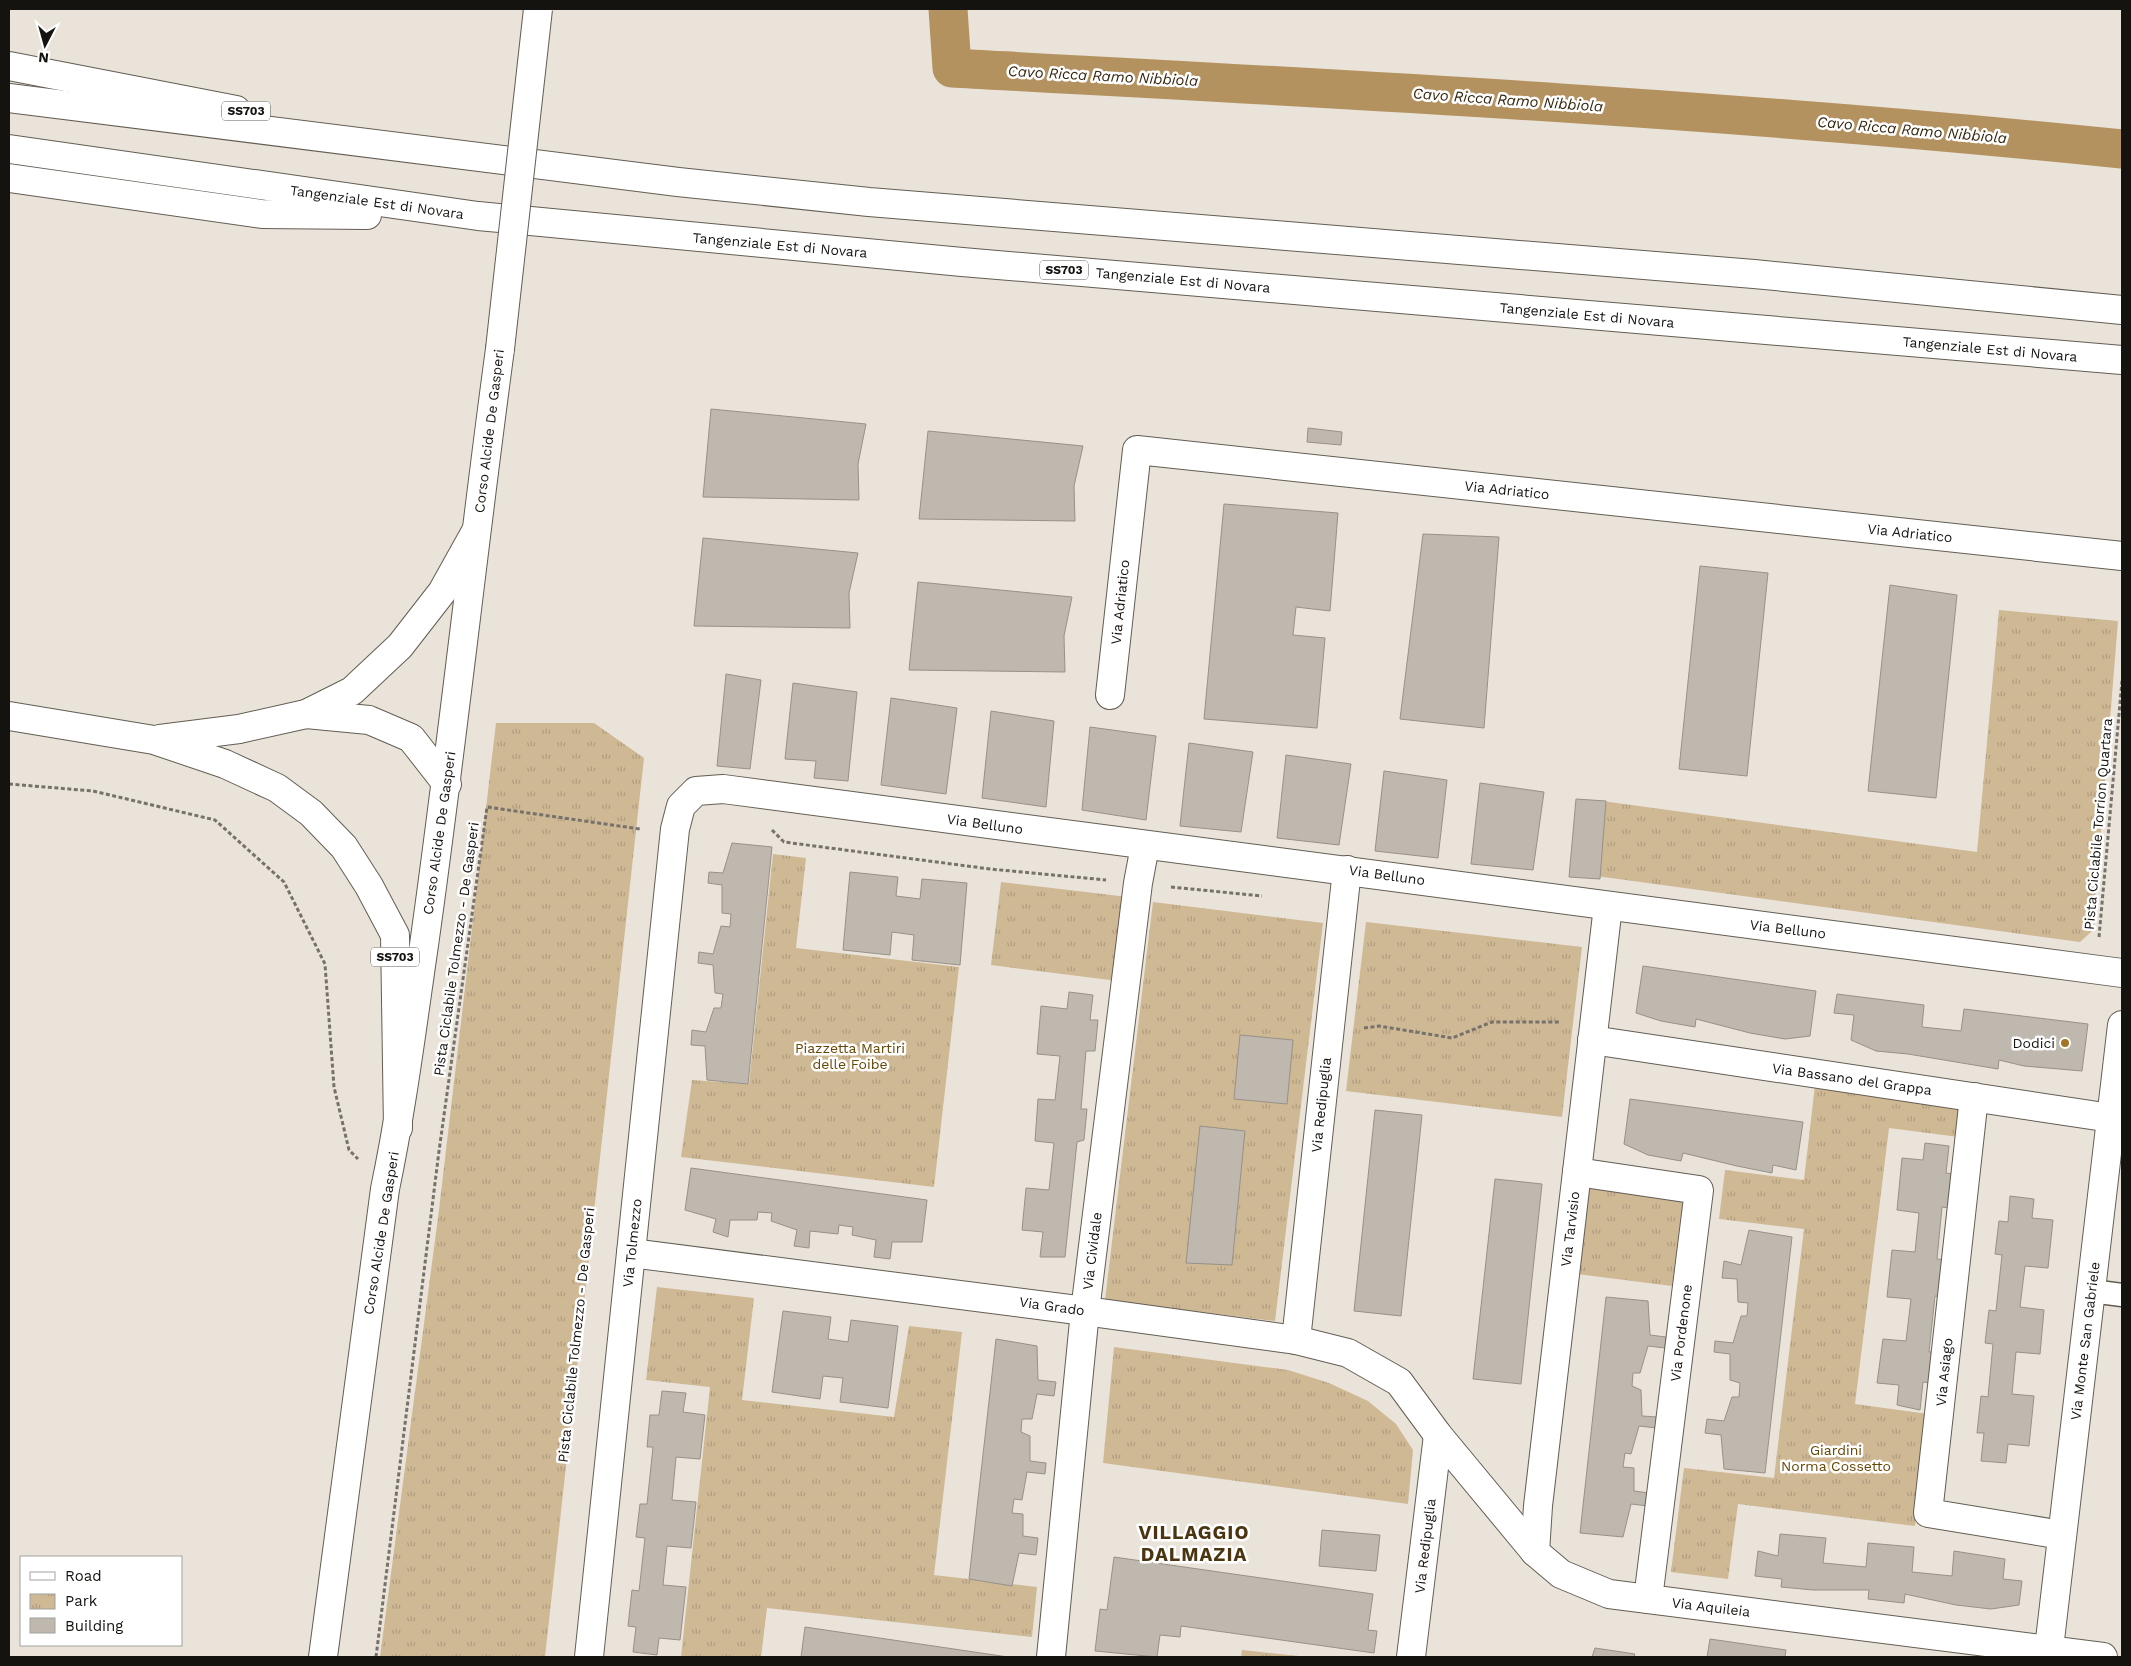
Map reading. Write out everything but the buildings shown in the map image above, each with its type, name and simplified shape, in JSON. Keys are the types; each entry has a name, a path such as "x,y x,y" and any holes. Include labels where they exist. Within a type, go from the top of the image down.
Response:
{"main road":[{"name":"Corso Alcide De Gasperi","path":"323,1656 385,1189 398,1128 447,784 476,532 500,349 538,9"},
{"name":"SS703","path":"9,66 483,157"},
{"name":"SS703","path":"9,98 678,182 869,202 1754,274 2122,310"},
{"name":"Tangenziale Est di Novara","path":"9,149 478,216 962,262 2122,360"},
{"name":"SS703","path":"9,178 262,214 478,216"},
{"name":"Via Adriatico","path":"1110,695 1137,450 2122,556"},
{"name":"SS703","path":"154,740 239,729 306,714 352,691 400,646 442,592 476,532"},
{"name":"SS703","path":"306,714 370,720 411,738 447,784"},
{"name":"SS703","path":"9,716 154,740 225,764 277,788 311,813 344,847 369,886 395,935 398,1128"},
{"name":"Via Belluno","path":"675,829 681,806 696,790 723,789 2122,973"},
{"name":"Via Tolmezzo","path":"589,1657 675,829"},
{"name":"Via Cividale","path":"1051,1657 1085,1311 1138,883 1145,846"},
{"name":"Via Redipuglia","path":"1296,1340 1347,870"},
{"name":"Via Tarvisio","path":"1535,1552 1538,1506 1608,906"},
{"name":"Via Monte San Gabriele","path":"2049,1654 2122,1025"},
{"name":"Via Bassano del Grappa","path":"1592,1040 2111,1118"},
{"name":"Via Asiago","path":"1974,1097 1928,1513 2062,1535"},
{"name":"Via Pordenone","path":"1577,1172 1699,1190 1648,1599"},
{"name":"Via Grado","path":"631,1253 1296,1340 1348,1353 1399,1382 1438,1435"},
{"name":"Via Redipuglia","path":"1411,1657 1438,1435"},
{"name":"Via Aquileia","path":"1438,1435 1535,1552 1561,1574 1609,1594 1941,1647 2102,1657"}],"lane":[{"path":"2091,1291 2122,1295"}],"path":[{"name":"Pista Ciclabile Torrion Quartara","path":"2098,941 2122,681"},
{"path":"9,784 93,791 215,820 284,882 325,964 334,1087 349,1150 385,1189"},
{"name":"Pista Ciclabile Tolmezzo - De Gasperi","path":"376,1657 439,1151 487,807 640,827 639,835"},
{"path":"1329,1034 1379,1026 1452,1038 1492,1022 1567,1022"}],"green space":[{"path":"1999,610 2118,621 2093,930 2080,942 1596,876 1602,801 1977,852"},
{"path":"496,723 594,723 644,758 545,1657 380,1657 439,1210"},
{"name":"Piazzetta Martiri delle Foibe","path":"773,854 806,858 796,948 959,967 934,1187 681,1157 692,1080 749,1084"},
{"path":"1001,882 1128,897 1118,981 991,965"},
{"path":"1153,902 1323,923 1275,1321 1105,1300"},
{"path":"1366,922 1582,947 1562,1117 1346,1091"},
{"name":"Giardini Norma Cossetto","path":"1815,1085 1963,1103 1959,1137 1889,1128 1855,1404 1928,1414 1915,1526 1738,1504 1728,1579 1671,1572 1684,1468 1774,1478 1804,1229 1719,1219 1725,1170 1804,1180"},
{"path":"1588,1188 1683,1200 1672,1286 1577,1274"},
{"path":"657,1287 754,1298 742,1400 894,1417 909,1326 962,1332 934,1575 1037,1587 1032,1637 767,1608 761,1657 681,1657 710,1387 646,1380"},
{"path":"1114,1347 1288,1370 1329,1383 1368,1401 1396,1424 1413,1450 1408,1504 1103,1463"},
{"path":"1242,1650 1308,1657 1241,1657"}],"waterway":[{"name":"Cavo Ricca Ramo Nibbiola","path":"948,9 952,68 1391,92 1684,111 1830,122 2122,149"}],"place":[{"name":"Dodici","path":"2065,1043"}],"district":[{"name":"VILLAGGIO DALMAZIA","path":"1194,1543"}]}
